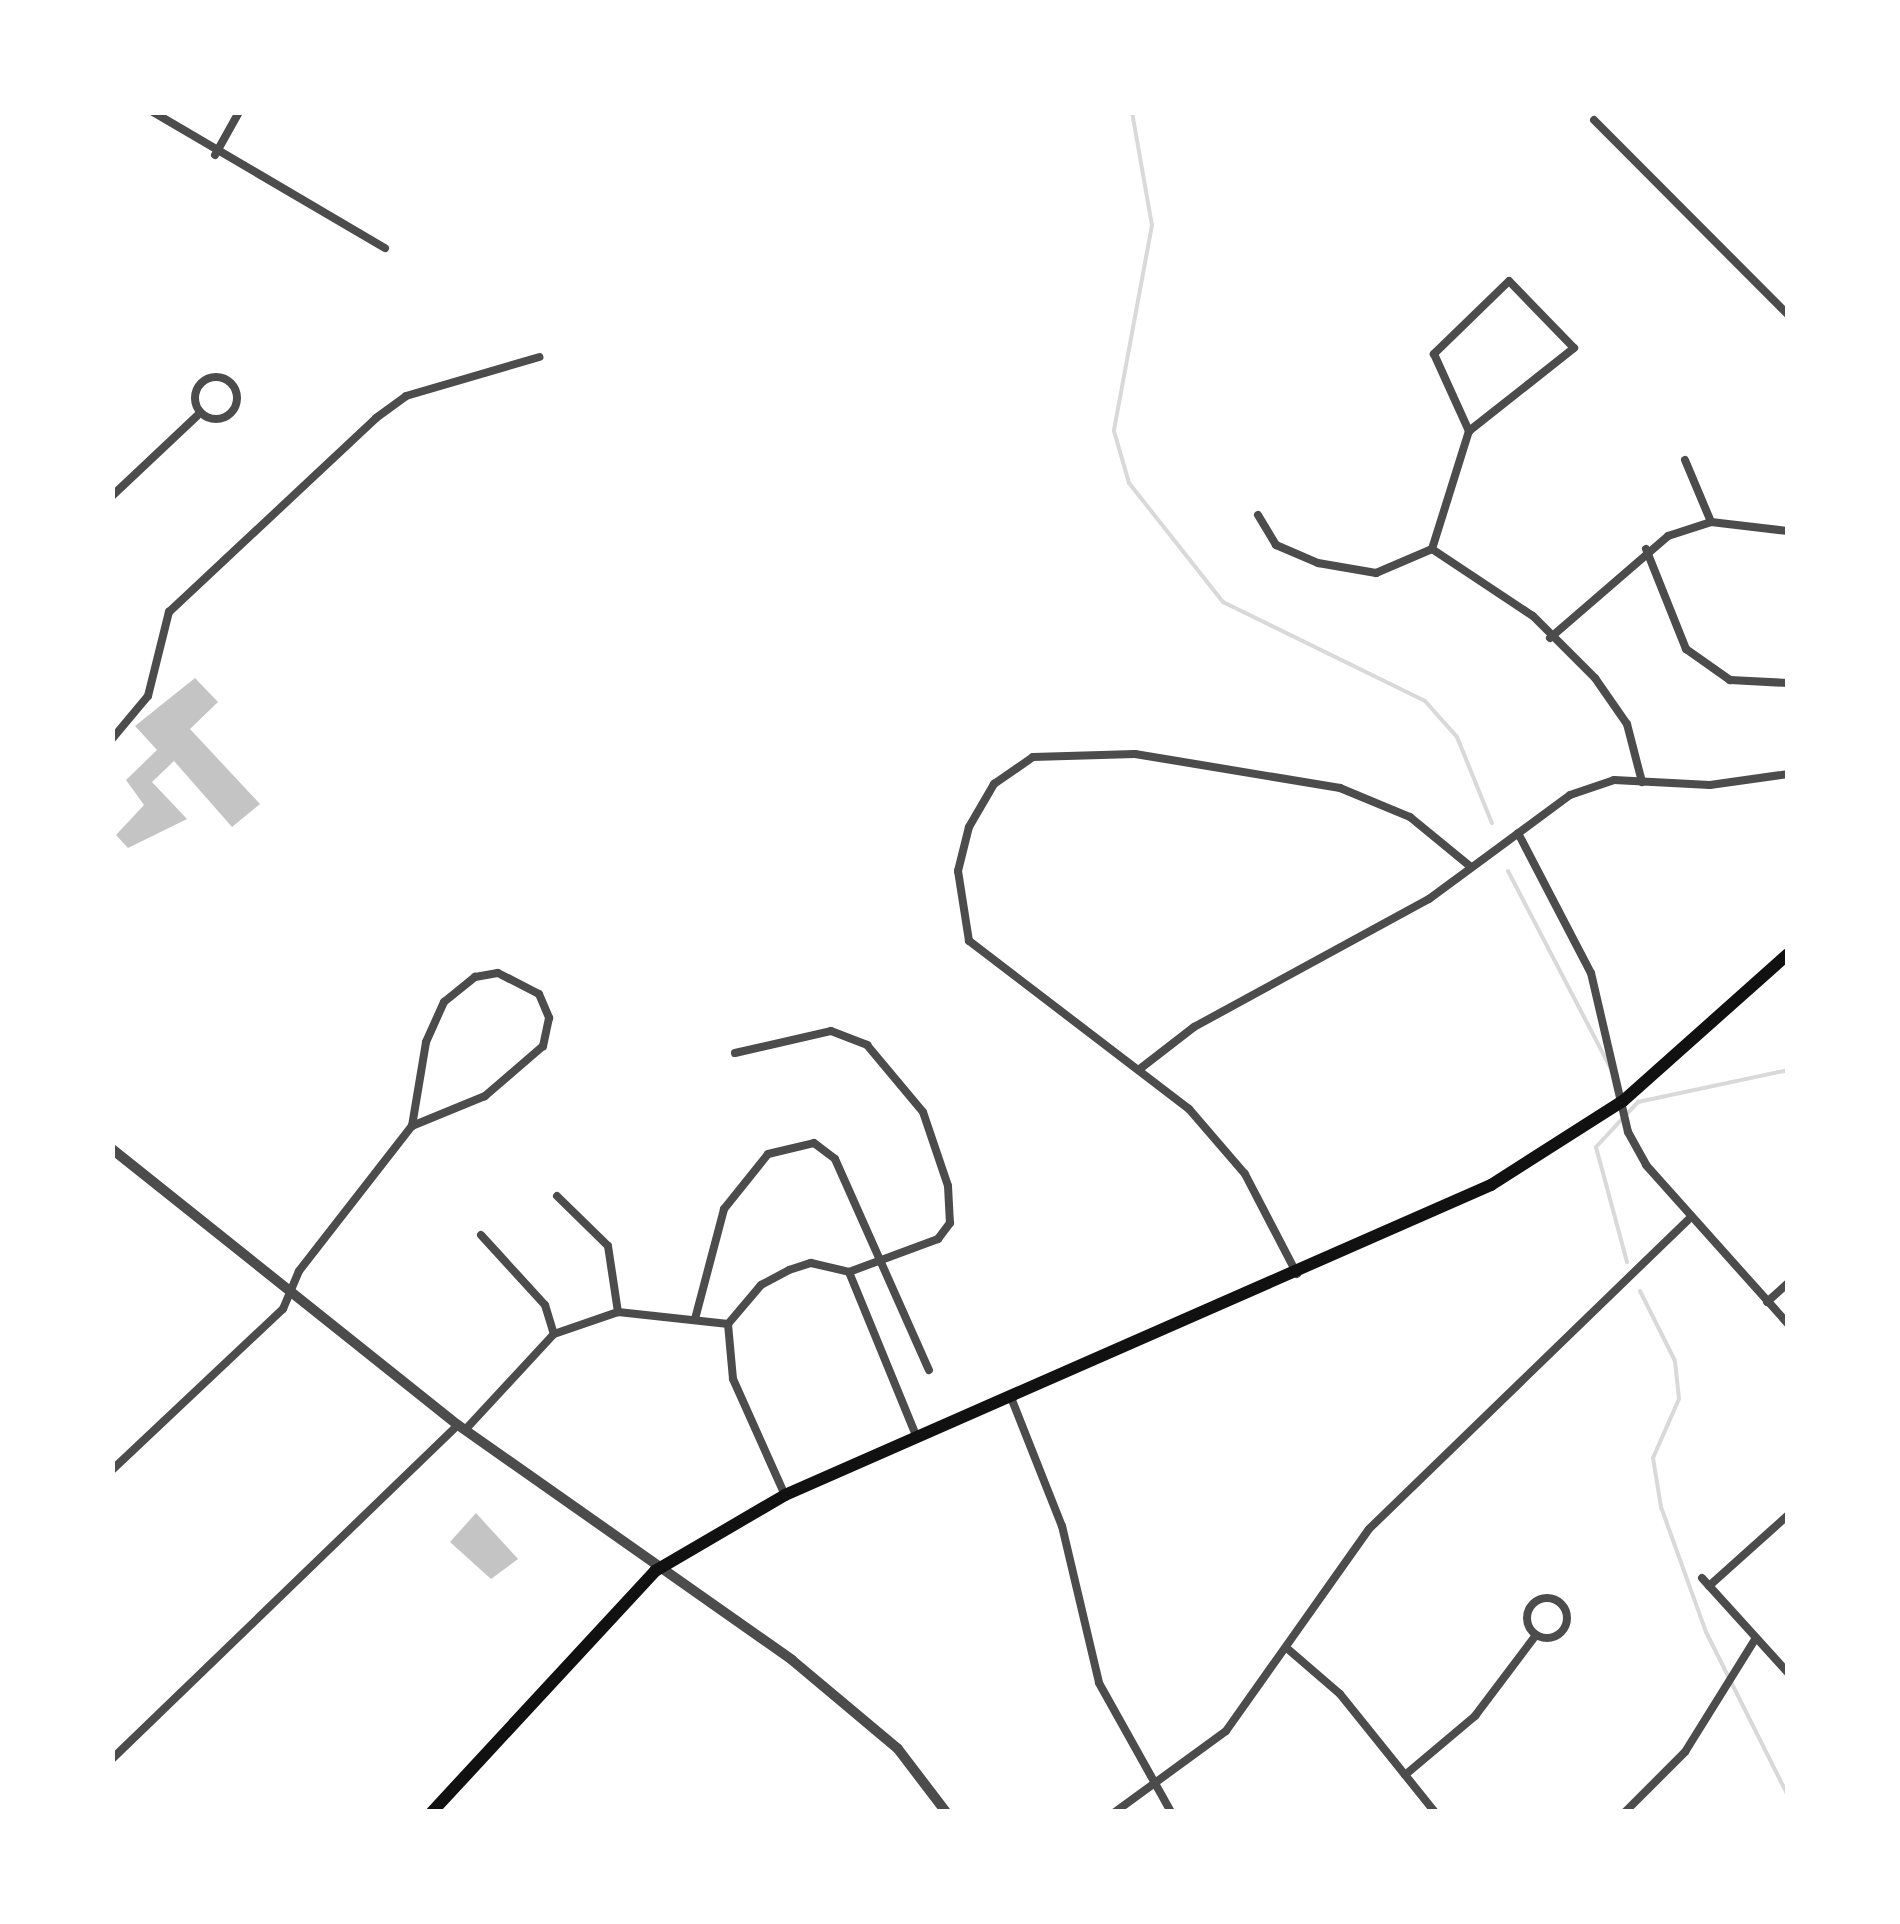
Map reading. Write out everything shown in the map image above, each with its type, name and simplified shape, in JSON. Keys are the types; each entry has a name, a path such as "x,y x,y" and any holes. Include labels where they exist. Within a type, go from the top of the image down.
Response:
{"main road":[{"path":"432,1812 655,1571 785,1495 1012,1400 1491,1185 1623,1101 1788,954"}],"street":[{"path":"154,112 214,154 385,248"},
{"path":"214,154 239,112"},
{"path":"1594,120 1788,315"},
{"path":"1258,514 1276,545 1318,563 1376,574 1432,549 1469,431 1574,348 1508,281 1434,354 1469,431"},
{"path":"112,739 148,696 169,612 376,418 406,396 539,357"},
{"path":"112,496 196,416 233,408 234,384 221,376 204,382 196,416"},
{"path":"1685,460 1711,522"},
{"path":"1550,638 1646,549 1711,522 1788,531"},
{"path":"1432,549 1534,616 1628,724 1642,782"},
{"path":"1646,549 1686,649 1730,680 1788,682"},
{"path":"1296,1274 1245,1174 1141,1068 969,941 959,922 969,827 1014,766 1052,754 1135,754 1265,770 1378,802 1471,867"},
{"path":"1141,1068 1194,1027 1362,942 1570,794 1642,782 1788,774"},
{"path":"1518,833 1591,973 1628,1132 1688,1220 1788,1324"},
{"path":"112,1470 283,1309 291,1290 412,1126 426,1042 459,986 498,973 539,994 549,1020 524,1070 412,1126"},
{"path":"734,1053 831,1031 867,1045 896,1074 923,1112 948,1186 950,1223 938,1239 850,1272 811,1262 788,1270 761,1285 728,1324 733,1379 785,1495"},
{"path":"695,1318 724,1209 783,1146 814,1144 835,1159 930,1370"},
{"path":"112,1148 461,1427 655,1571 841,1698 898,1749 946,1812"},
{"path":"112,1166 123,1156"},
{"path":"557,1196 608,1246 618,1312"},
{"path":"1114,1812 1226,1731 1289,1650 1369,1529 1688,1220"},
{"path":"481,1235 545,1305 554,1334"},
{"path":"850,1272 917,1439"},
{"path":"1767,1302 1788,1284"},
{"path":"112,1759 554,1334 618,1312 728,1324"},
{"path":"1012,1400 1062,1526 1099,1683 1171,1812"},
{"path":"1788,1515 1705,1582 1788,1673"},
{"path":"1405,1775 1475,1716 1536,1635 1565,1627 1554,1599 1528,1611 1536,1635"},
{"path":"1625,1812 1684,1752 1756,1638"},
{"path":"1289,1650 1340,1694 1436,1812"}],"building":[{"path":"195,678 218,702 190,729 260,804 232,827 174,761 152,782 187,819 128,848 116,835 144,805 126,780 157,750 135,726"},
{"path":"476,1513 518,1559 491,1579 450,1542"}],"waterway":[{"path":"1132,112 1152,225 1114,431 1129,483 1223,602 1425,701 1457,737 1492,823"},
{"path":"1508,871 1610,1067"},
{"path":"1638,1102 1788,1070"},
{"path":"1627,1262 1596,1147 1638,1102"},
{"path":"1640,1291 1675,1361 1679,1399 1653,1458 1661,1507 1706,1632 1788,1796"}]}
